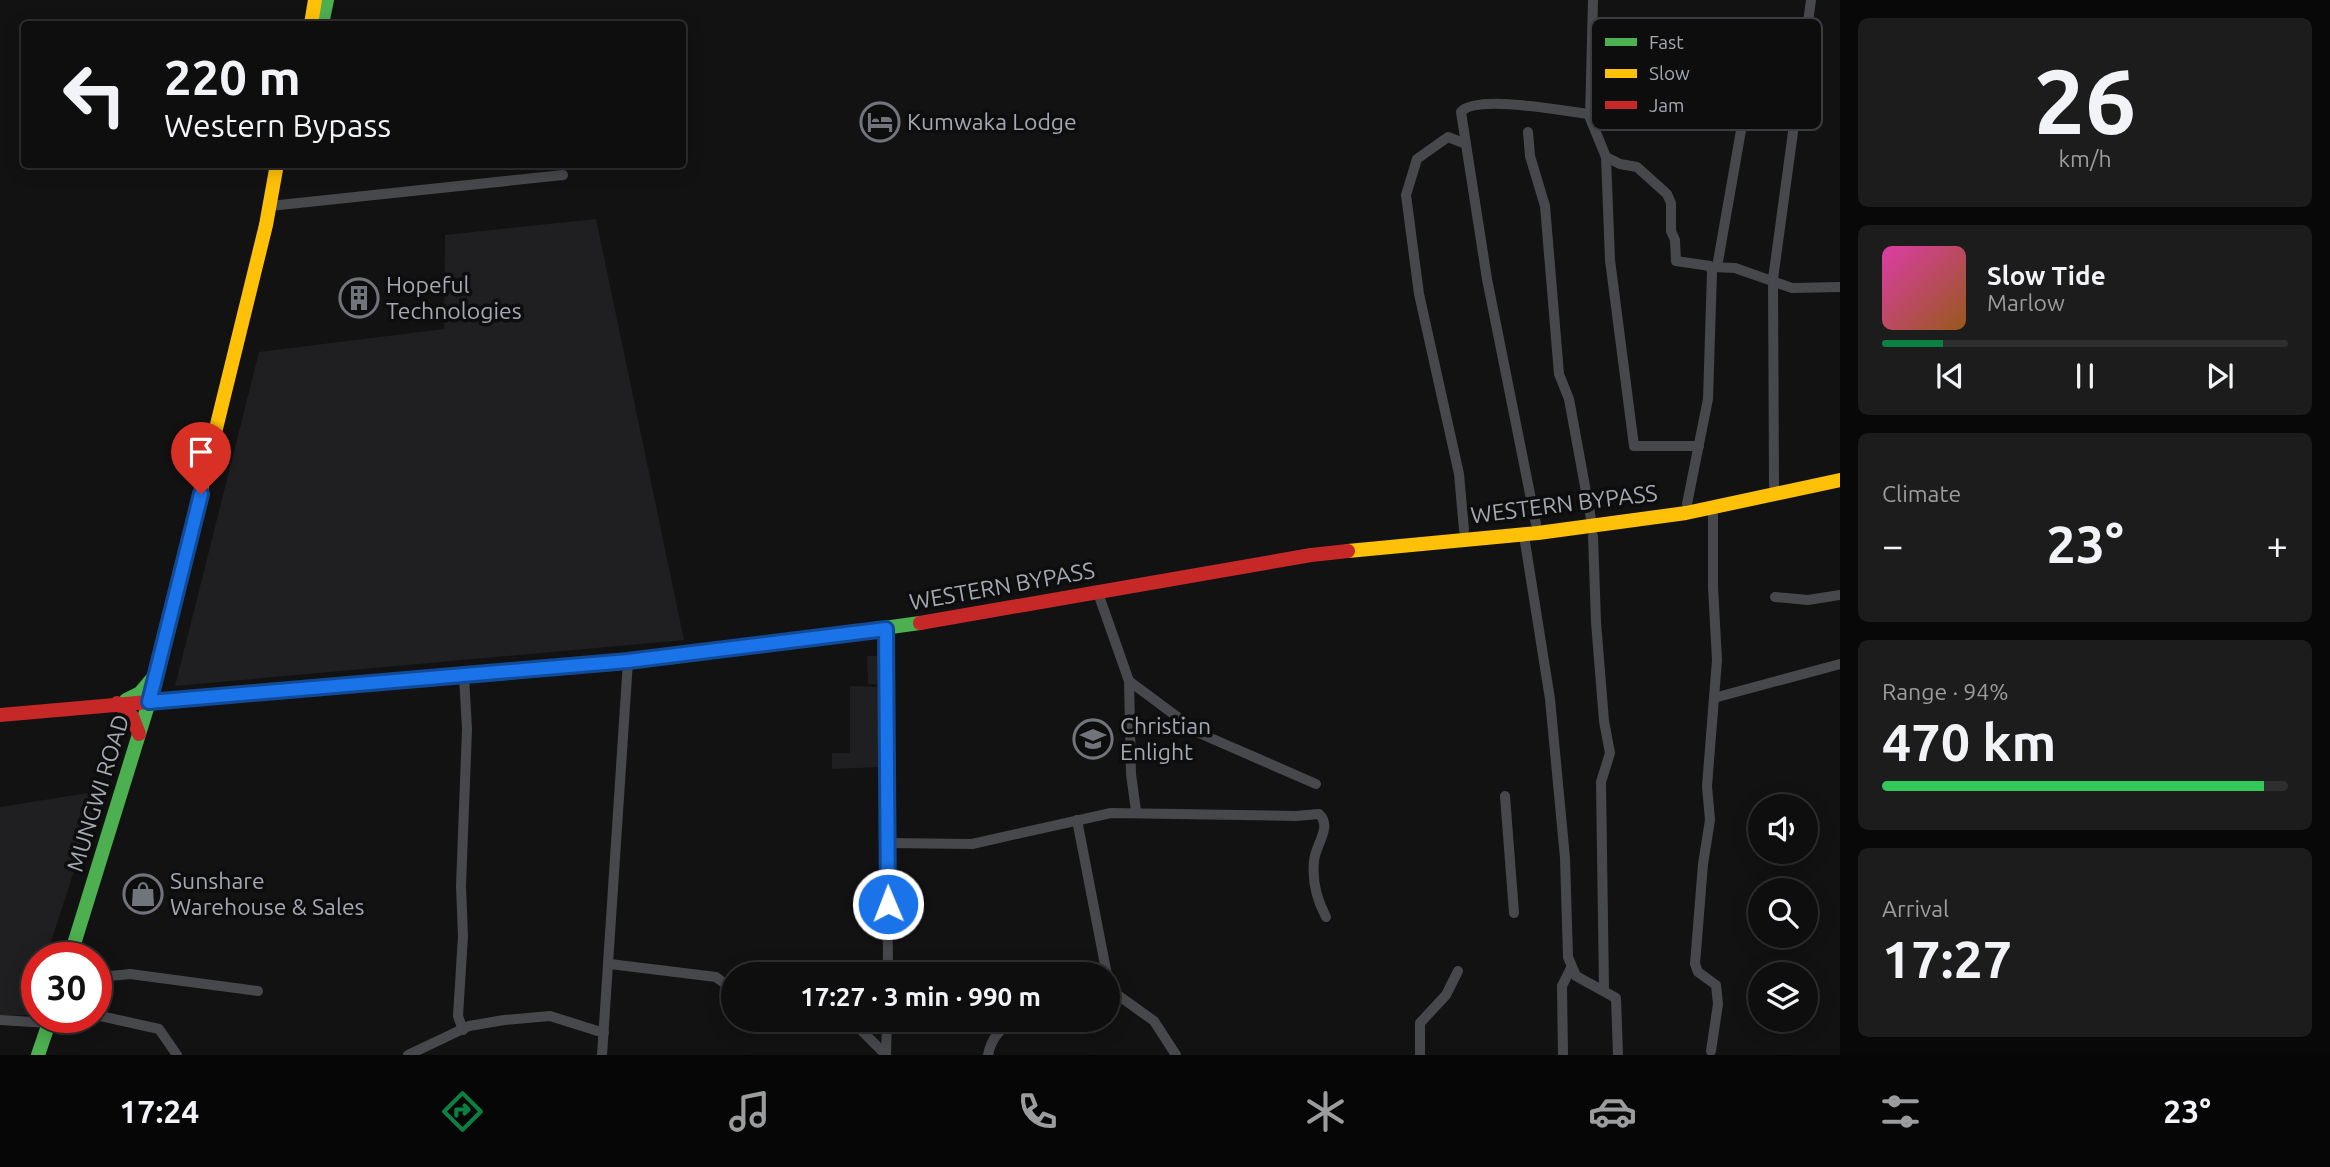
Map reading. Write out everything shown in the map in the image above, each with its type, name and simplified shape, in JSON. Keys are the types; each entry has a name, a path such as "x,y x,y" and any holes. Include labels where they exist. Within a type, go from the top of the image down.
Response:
{"main road":[{"path":"312,21 315,0"},
{"path":"323,21 327,0"},
{"name":"MUNGWI ROAD","path":"75,942 149,702 272,199 276,168"},
{"name":"MUNGWI ROAD","path":"272,199 285,168"},
{"name":"WESTERN BYPASS","path":"0,715 628,661 886,629 1311,555 1538,533 1686,513 1840,480"},
{"path":"156,674 159,685 176,699"},
{"path":"117,703 140,693 156,674"},
{"path":"117,703 128,710 136,721 139,734"},
{"path":"38,1055 46,1033"}],"street":[{"path":"1592,18 1593,0"},
{"path":"1809,18 1811,0"},
{"path":"1591,57 1591,119"},
{"path":"1536,524 1487,279 1461,111 1466,106 1525,106 1589,114"},
{"path":"1595,130 1606,157 1610,260 1634,446 1699,446"},
{"path":"1687,504 1708,399 1714,267 1741,130"},
{"path":"1774,485 1773,279 1793,130"},
{"path":"1528,132 1530,156 1545,206 1559,374 1569,399 1591,519"},
{"path":"1464,530 1459,474 1419,294 1406,195 1417,159 1448,137 1466,144"},
{"path":"1606,157 1620,164 1637,167 1667,194 1671,203 1671,230 1675,240 1676,261 1773,279 1792,288 1840,287"},
{"path":"272,199 563,175"},
{"path":"1711,1051 1718,1004 1716,985 1698,972 1695,964 1703,864 1710,820 1707,786 1717,660 1713,515"},
{"path":"1593,536 1596,622 1604,721 1610,753 1601,782 1604,990"},
{"path":"1525,542 1550,699 1565,858 1567,957 1576,976 1616,998 1618,1055"},
{"path":"1098,593 1129,681 1131,774 1136,811"},
{"path":"1774,597 1808,600 1840,595"},
{"path":"886,629 888,962"},
{"path":"603,1055 610,964 614,842 620,796 628,661"},
{"path":"1714,698 1840,664"},
{"path":"463,1030 458,1016 463,936 460,895 467,729 464,676"},
{"path":"1129,681 1199,733 1316,784"},
{"path":"1506,796 1514,913"},
{"path":"887,843 972,844 1077,820 1136,811 1251,816 1319,814 1325,822 1325,829 1317,848 1314,872 1320,905 1326,917"},
{"path":"1077,820 1104,962"},
{"path":"610,964 695,973 716,977 721,981"},
{"path":"1563,1055 1562,986 1571,968"},
{"path":"1420,1055 1420,1023 1446,995 1458,971"},
{"path":"112,976 130,974 258,990"},
{"path":"1120,999 1154,1021 1176,1055"},
{"path":"408,1055 478,1023 550,1016 604,1033"},
{"path":"112,1019 159,1029 177,1055"},
{"path":"0,1020 21,1020"},
{"path":"863,1032 886,1055"},
{"path":"886,1055 887,1032"},
{"path":"988,1055 1000,1032"}],"shaded area":[{"path":"596,219 684,640 175,686 259,352 444,329 445,235"},
{"path":"867,656 879,656 881,685 868,684"},
{"path":"850,686 881,687 882,767 832,769 832,753 850,753"},
{"path":"100,791 51,942 21,942 21,1015 0,1016 0,807"}],"traffic: fast":[{"path":"323,21 327,0"},
{"path":"75,942 149,702 180,575"},
{"path":"435,677 695,654 920,623"},
{"path":"126,700 140,693 156,674"},
{"path":"38,1055 46,1033"}],"traffic: slow":[{"path":"312,21 315,0"},
{"path":"180,575 266,225 276,168"},
{"path":"1348,551 1538,533 1686,513 1840,480"}],"traffic: jam":[{"path":"920,623 1311,555 1348,551"},
{"path":"0,715 435,677"},
{"path":"117,703 132,716 139,734"}],"place":[{"name":"Kumwaka Lodge","path":"880,122"},
{"name":"Hopeful Technologies","path":"359,298"},
{"name":"Christian Enlight","path":"1093,739"},
{"name":"Sunshare Warehouse & Sales","path":"143,894"}],"route":[{"path":"201,494 149,702 628,661 886,629 888,904"}]}
